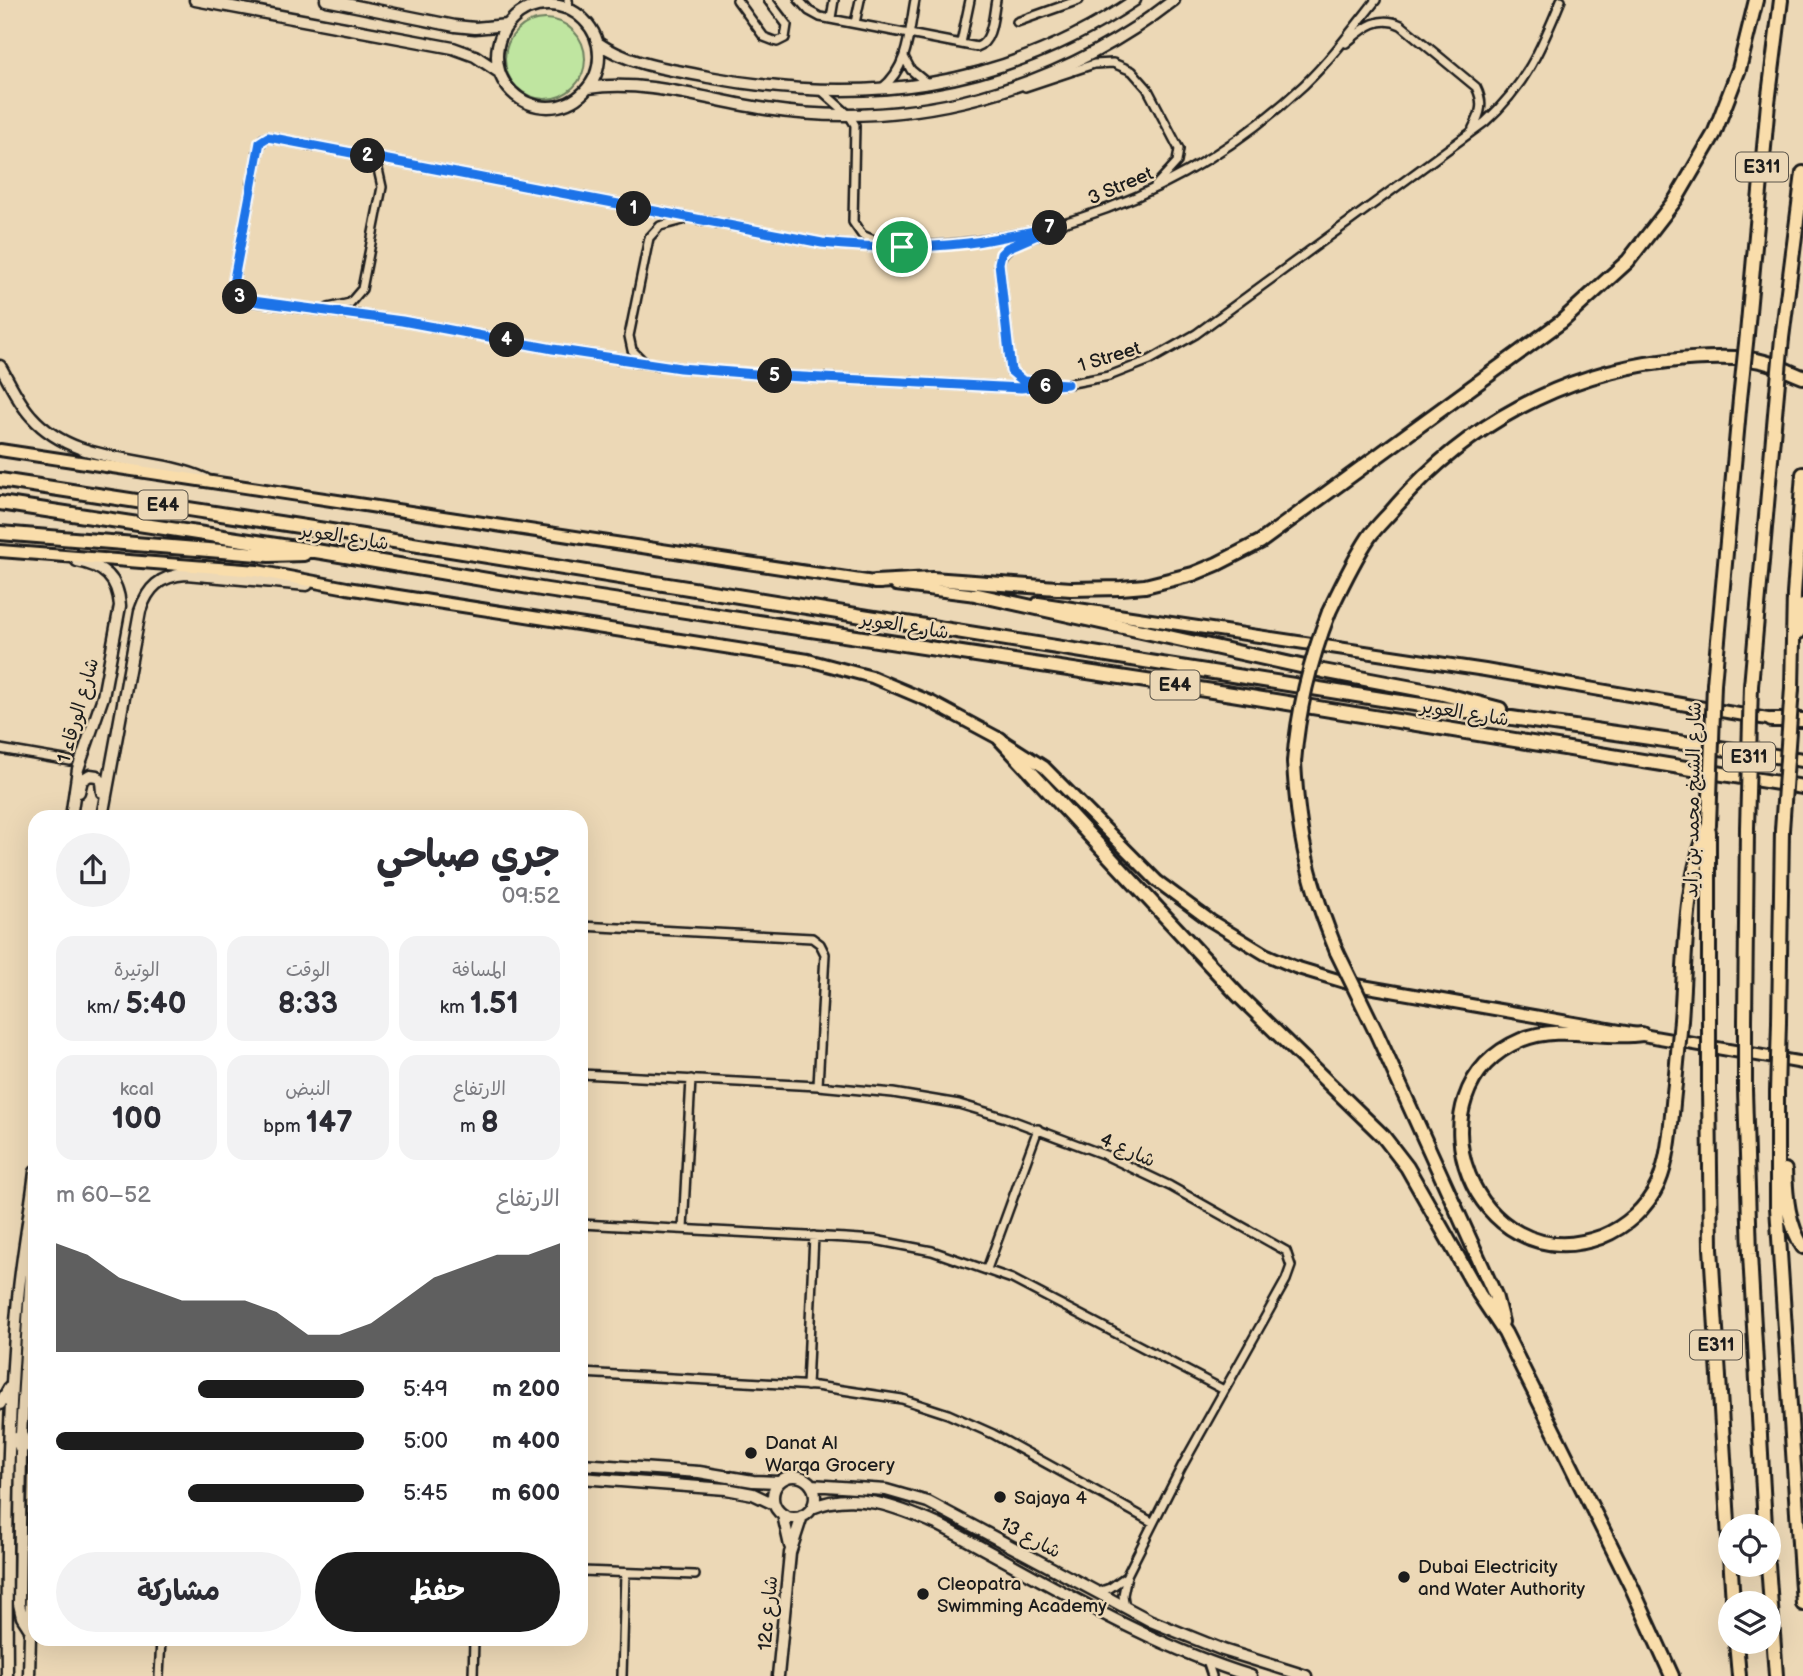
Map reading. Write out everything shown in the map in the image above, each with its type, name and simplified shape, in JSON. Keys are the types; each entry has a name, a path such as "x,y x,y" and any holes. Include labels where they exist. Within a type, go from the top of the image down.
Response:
{"highway":[{"path":"875,582 932,579 1071,589 1121,589 1193,574 1259,542 1561,321 1628,261 1676,199 1714,134 1740,69 1756,0"},
{"name":"شارع الشيخ محمد بن زايد","path":"1732,1591 1711,1248 1709,825 1714,684 1768,103 1781,0"},
{"name":"E311","path":"1764,1514 1750,1254 1745,1090 1751,686 1782,338 1803,173"},
{"path":"1505,1333 1495,1295 1318,907 1305,860 1297,811 1294,762 1296,731 1306,681 1329,612 1370,536 1422,476 1493,421 1566,385 1645,364 1685,359 1767,362 1803,377"},
{"path":"1792,688 1792,627 1803,474"},
{"name":"شارع العوير","path":"0,481 326,530 1124,658 1803,760"},
{"name":"شارع العوير","path":"0,503 547,590 1231,694 1803,786"},
{"path":"0,533 269,555 321,552"},
{"path":"978,595 1439,694 1565,725"},
{"path":"1803,606 1792,688 1782,830 1776,1108 1777,1207 1803,1604"},
{"path":"1771,720 1803,722"},
{"path":"1000,738 1149,902 1239,996 1383,1136 1407,1167 1479,1294 1505,1333 1672,1676"},
{"path":"1642,1034 1609,1036 1547,1032 1506,1048 1484,1068 1468,1093 1463,1107 1460,1139 1466,1173 1483,1203 1508,1226 1523,1235 1553,1243 1594,1239 1621,1227 1643,1208 1658,1183 1666,1155 1675,1084 1693,877 1709,825"},
{"path":"1776,1108 1783,1127 1787,1204 1795,1236 1803,1247"},
{"path":"1769,1577 1776,1676"},
{"path":"1738,1654 1739,1676"}],"main road":[{"path":"0,450 875,582 1154,619 1485,670 1771,720"},
{"path":"0,551 257,571 347,588 808,660 872,677 931,702 1000,738 1044,767 1157,881 1220,927 1265,954 1294,967 1351,984 1803,1063"}],"street":[{"path":"195,0 453,48 475,56 499,72 514,95 539,106 566,104 588,88 606,85 642,86 772,110 849,115 943,107 1046,81 1094,64 1114,63 1132,71 1147,88 1179,149 1177,162 1149,191"},
{"path":"326,0 455,26 475,28 507,25"},
{"path":"737,0 764,37 777,43 787,34 787,25 768,0"},
{"path":"799,0 814,15 977,47 986,42 996,0"},
{"path":"831,18 834,0"},
{"path":"855,23 860,0"},
{"path":"879,90 895,76 904,57 915,0"},
{"path":"961,43 970,0"},
{"path":"1017,22 1064,2 1079,0"},
{"path":"598,43 625,58 660,68 752,85 822,91 879,90 928,84 999,66 1049,48 1135,0"},
{"path":"1007,91 1049,75 1089,55 1174,0"},
{"name":"3 Street","path":"273,137 798,240 853,246 902,247 968,243 1058,226 1149,191 1203,162 1250,130 1305,84 1376,0"},
{"name":"1 Street","path":"273,137 264,139 259,147 234,279 234,289 240,297 249,301 402,321 648,365 758,374 1033,388 1099,378 1130,368 1196,334 1471,132 1497,111 1520,85 1537,57 1560,0"},
{"path":"499,72 497,51 500,37 507,25 520,13 541,3 568,5 585,20 598,43 597,70 588,88"},
{"path":"1336,50 1371,23 1383,20 1401,25 1476,87 1482,102 1471,132"},
{"path":"904,57 911,70 928,84"},
{"path":"822,91 849,115 855,125 852,211 855,227 872,241 902,247"},
{"path":"320,309 350,303 362,289 382,187 378,169 366,156"},
{"path":"648,365 636,356 629,336 649,239 660,226 687,219"},
{"path":"1058,226 1007,248 1001,254 999,263 1011,371 1023,381 1067,384"},
{"path":"0,366 30,416 63,441 100,455 178,469 215,483"},
{"name":"شارع الورقاء 1","path":"59,557 95,564 107,573 118,592 119,614 99,709 75,779 72,810"},
{"name":"شارع الورقاء 1","path":"101,810 138,619 142,604 151,590 170,575 186,574 347,588"},
{"path":"0,749 70,761"},
{"path":"73,810 82,780 94,775 102,784 100,810"},
{"path":"588,926 811,938 820,944 825,954 818,1086"},
{"name":"شارع 4","path":"588,1074 818,1086 893,1093 959,1104 1038,1129 1138,1170 1286,1251 1290,1258 1289,1273 1152,1522 1127,1576 1123,1595 1125,1608"},
{"path":"683,1229 691,1079"},
{"path":"987,1269 1038,1129"},
{"path":"588,1224 814,1236 904,1245 987,1269 1035,1290 1224,1390"},
{"path":"7,1676 4,1449 20,1276 28,1225"},
{"path":"807,1385 814,1236"},
{"path":"28,1321 21,1434 28,1446"},
{"path":"588,1373 807,1385 878,1394 948,1414 993,1434 1152,1522"},
{"path":"0,1404 12,1381"},
{"path":"5,1433 28,1434"},
{"path":"5,1433 18,1440 21,1450 19,1604 22,1617 28,1626"},
{"path":"4,1449 28,1451"},
{"path":"588,1464 699,1472 761,1482 778,1482 798,1476 811,1485 815,1496 812,1508 802,1516 792,1518 783,1515 774,1504 761,1497 737,1490 588,1479"},
{"path":"774,1504 773,1493 778,1482"},
{"name":"شارع 13","path":"811,1485 870,1488 901,1493 928,1502 1151,1621 1223,1650 1306,1676"},
{"path":"0,1497 6,1511"},
{"name":"شارع 13","path":"812,1508 836,1500 853,1500 885,1504 911,1513 951,1531 1111,1618 1207,1660 1231,1674 1251,1676"},
{"name":"12c شارع","path":"783,1515 790,1553"},
{"name":"12c شارع","path":"778,1676 790,1553 802,1516"},
{"path":"588,1571 695,1575"},
{"path":"622,1676 625,1573"},
{"path":"1097,1592 1116,1585 1127,1576"},
{"path":"29,1676 30,1646"},
{"path":"159,1676 161,1646"},
{"path":"473,1676 474,1646"},
{"path":"1207,1660 1212,1676"}],"green space":[{"path":"537,19 553,19 567,26 578,37 585,51 582,74 567,92 553,99 537,99 523,92 512,81 505,67 505,51 512,37 523,26"}],"place":[{"name":"Danat Al Warqa Grocery","path":"751,1453"},
{"name":"Sajaya 4","path":"1000,1497"},
{"name":"Dubai Electricity and Water Authority","path":"1404,1577"},
{"name":"Cleopatra Swimming Academy","path":"923,1594"}],"route":[{"path":"268,137 798,240 853,246 902,247 968,243 1058,226 1007,248 1001,254 999,263 1011,371 1023,381 1067,384 1021,388 783,376 648,365 402,321 249,301 237,294 233,284 260,142 268,137"}]}
